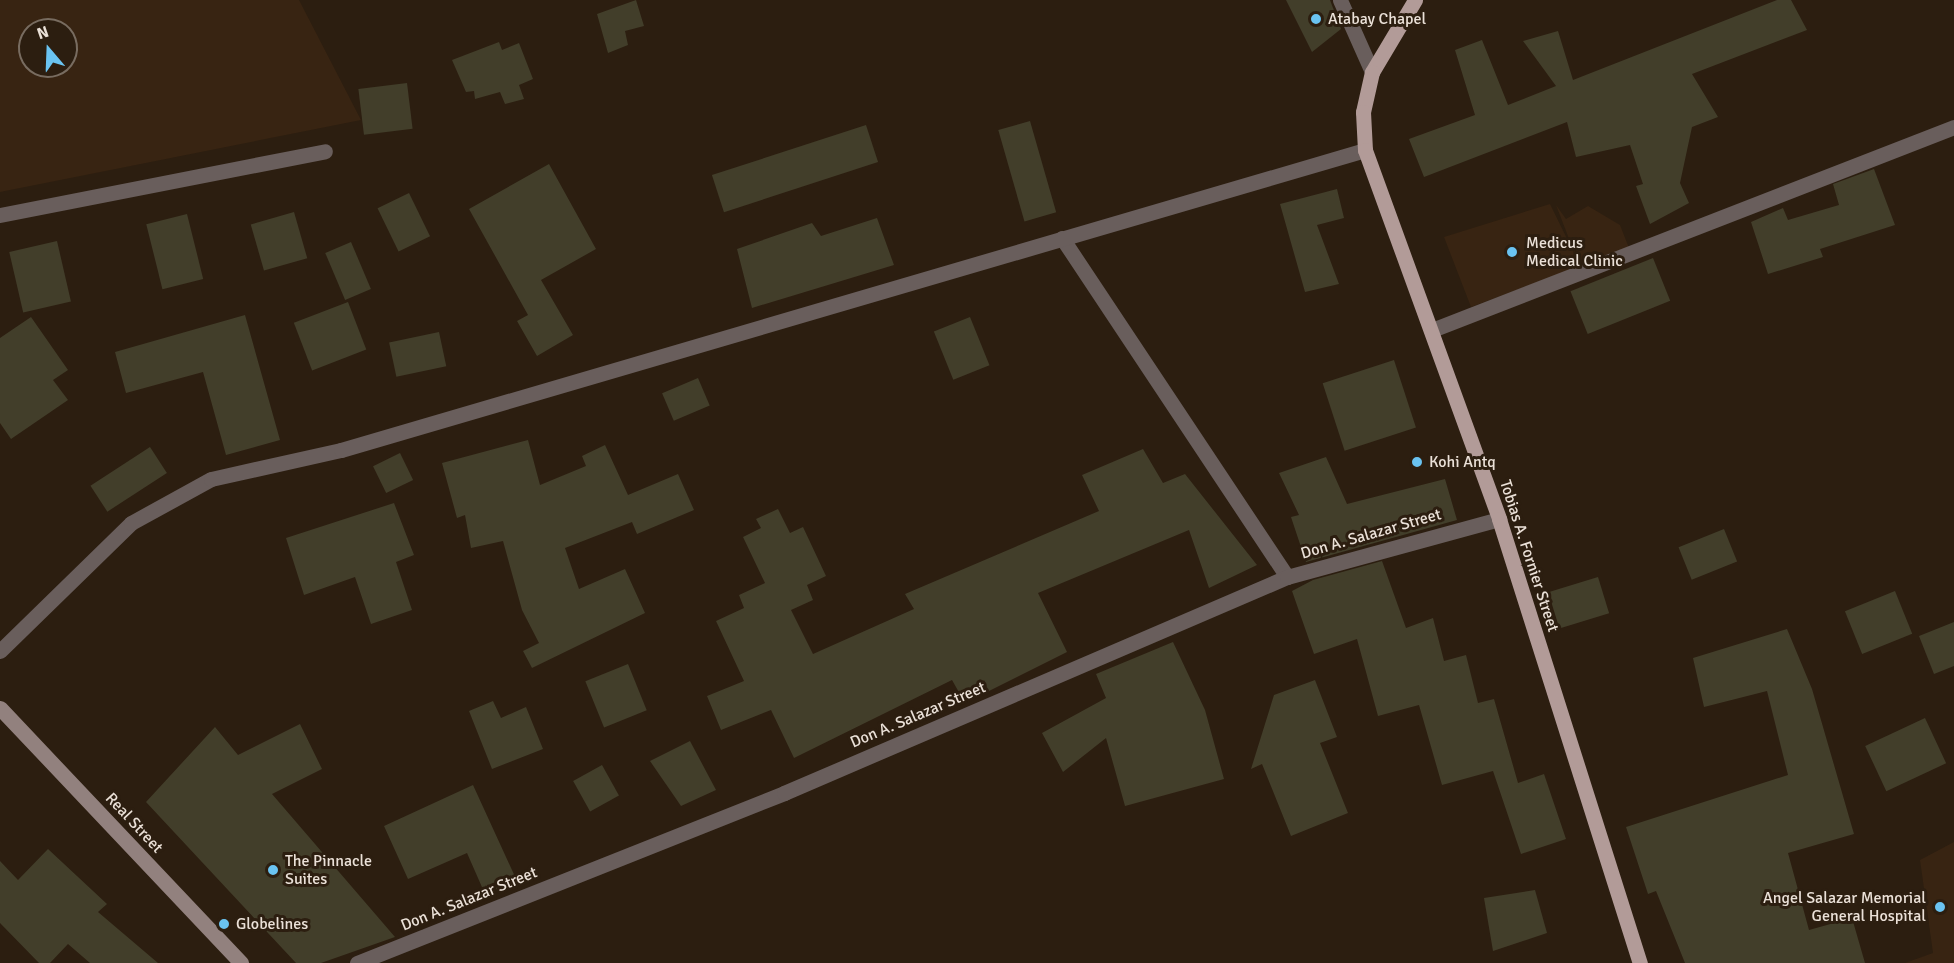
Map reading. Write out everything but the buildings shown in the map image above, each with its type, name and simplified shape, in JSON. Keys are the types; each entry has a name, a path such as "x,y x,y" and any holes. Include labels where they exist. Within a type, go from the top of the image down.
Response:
{"main road":[{"name":"Tobias A. Fornier Street","path":"1415,0 1372,72 1363,112 1365,150 1499,519 1640,963"},
{"name":"Real Street","path":"0,708 242,963"}],"street":[{"path":"1340,0 1372,72"},
{"path":"1432,330 1954,127"},
{"path":"0,651 131,523 211,479 341,450 1365,150"},
{"path":"0,215 325,151"},
{"path":"1062,238 1287,577"},
{"name":"Don A. Salazar Street","path":"357,963 784,793 1287,577 1499,519"}],"shaded area":[{"path":"0,0 299,0 361,120 0,192"},
{"name":"Medicus Medical Clinic","path":"1550,204 1576,257 1556,205 1566,219 1588,206 1620,225 1629,248 1471,307 1444,237"},
{"name":"Angel Salazar Memorial General Hospital","path":"1954,842 1954,963 1905,963 1933,953 1920,860"}],"place":[{"name":"Atabay Chapel","path":"1316,19"},
{"name":"Medicus Medical Clinic","path":"1512,252"},
{"name":"Kohi Antq","path":"1417,462"},
{"name":"The Pinnacle Suites","path":"273,870"},
{"name":"Angel Salazar Memorial General Hospital","path":"1940,907"},
{"name":"Globelines","path":"224,924"}]}
